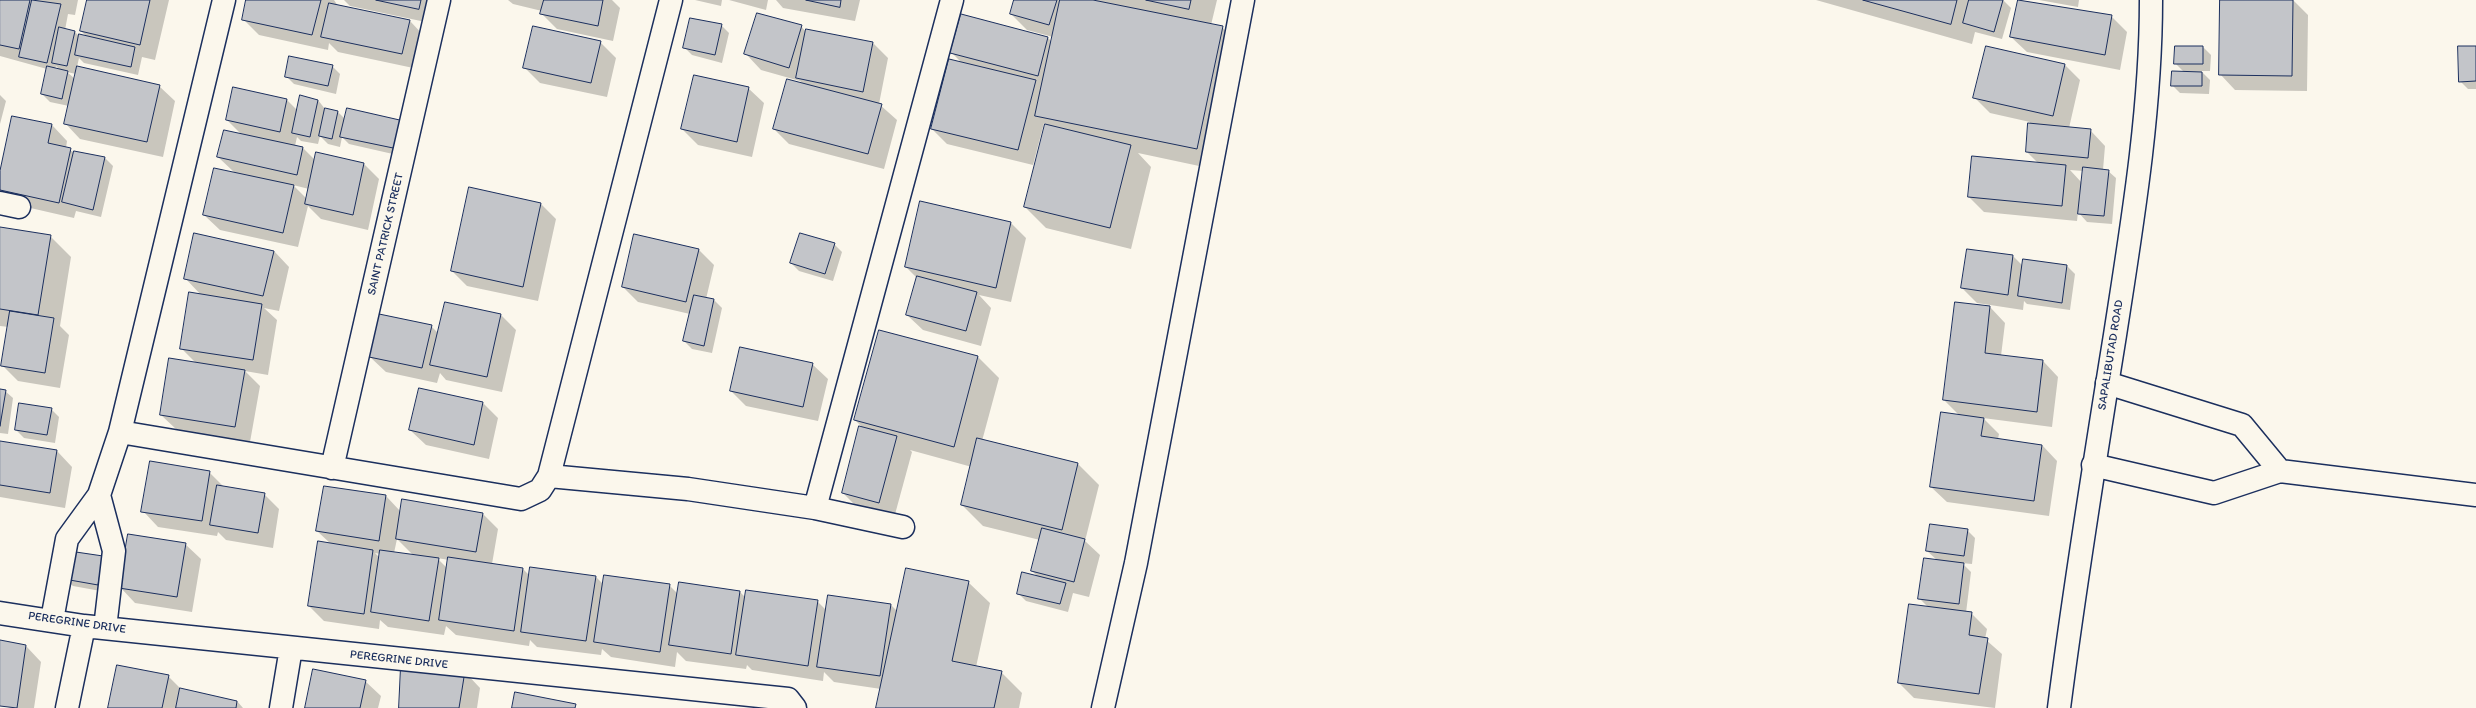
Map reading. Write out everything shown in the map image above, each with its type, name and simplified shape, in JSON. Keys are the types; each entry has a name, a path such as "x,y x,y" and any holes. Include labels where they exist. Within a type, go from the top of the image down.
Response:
{"street":[{"path":"52,620 67,539 99,495 120,432 224,0"},
{"name":"SAINT PATRICK STREET","path":"332,468 439,0"},
{"path":"120,432 521,499 540,490 550,476 671,0"},
{"path":"815,508 952,0"},
{"path":"1103,708 1136,563 1243,0"},
{"name":"SAPALIBUTAD ROAD","path":"2059,708 2076,576 2134,217 2146,103 2151,36 2151,0"},
{"path":"2107,383 2242,425 2280,471"},
{"path":"2093,465 2214,493 2280,471 2476,495"},
{"path":"550,476 688,489 815,508 903,527"},
{"path":"67,708 94,627 114,551 99,495"},
{"name":"PEREGRINE DRIVE","path":"0,613 94,627 788,699 795,708"},
{"path":"281,708 291,648"}],"building":[{"path":"0,0 30,0 19,49 0,45"},
{"path":"32,0 61,4 47,63 19,57"},
{"path":"87,0 150,0 140,45 80,31"},
{"path":"246,0 321,0 312,35 242,20"},
{"path":"376,0 421,0 419,9"},
{"path":"544,0 603,0 598,26 540,14"},
{"path":"806,0 841,0 840,7"},
{"path":"1014,0 1057,0 1049,25 1010,14"},
{"path":"1060,0 1093,0 1223,26 1197,149 1035,116"},
{"path":"1146,0 1191,0 1189,9"},
{"path":"1863,0 1957,0 1951,24"},
{"path":"1969,0 2003,0 1994,32 1963,23"},
{"path":"2018,0 2112,15 2105,55 2010,37"},
{"path":"2220,0 2293,0 2292,76 2219,75"},
{"path":"329,3 410,20 402,54 321,37"},
{"path":"757,13 802,25 789,68 744,54"},
{"path":"961,14 1048,37 1038,76 950,53"},
{"path":"690,18 722,24 715,55 683,48"},
{"path":"533,26 601,41 591,83 523,68"},
{"path":"59,27 75,31 67,66 52,63"},
{"path":"806,29 873,42 863,92 796,78"},
{"path":"79,34 135,47 131,67 75,55"},
{"path":"1986,46 2065,64 2053,116 1973,98"},
{"path":"2175,46 2203,46 2203,64 2174,64"},
{"path":"2458,46 2476,46 2476,81 2459,82"},
{"path":"289,56 333,65 328,86 285,77"},
{"path":"949,59 1036,80 1018,150 931,129"},
{"path":"47,66 68,71 62,99 41,94"},
{"path":"77,66 160,85 147,142 64,124"},
{"path":"2172,71 2202,72 2202,86 2171,86"},
{"path":"694,75 749,87 737,142 681,129"},
{"path":"787,79 882,104 868,154 773,129"},
{"path":"233,87 287,99 280,132 226,120"},
{"path":"300,95 318,100 310,137 292,133"},
{"path":"325,108 338,111 332,139 319,136"},
{"path":"347,108 404,121 398,149 340,137"},
{"path":"12,116 52,124 48,143 71,148 59,203 0,190 0,171"},
{"path":"2028,123 2091,129 2088,158 2026,152"},
{"path":"1045,124 1131,145 1110,228 1024,207"},
{"path":"224,130 303,147 297,175 217,157"},
{"path":"74,151 105,157 93,210 62,202"},
{"path":"316,152 364,163 353,215 305,204"},
{"path":"1972,156 2066,165 2062,206 1968,197"},
{"path":"2083,167 2109,170 2104,216 2078,214"},
{"path":"214,168 294,185 283,233 203,215"},
{"path":"469,187 541,203 523,287 451,271"},
{"path":"920,201 1011,222 996,288 905,267"},
{"path":"0,227 51,235 38,315 0,309"},
{"path":"194,233 274,251 263,296 184,279"},
{"path":"800,233 835,243 825,274 790,263"},
{"path":"634,234 699,249 686,302 622,287"},
{"path":"1967,249 2013,255 2008,295 1961,288"},
{"path":"2023,259 2067,265 2062,303 2018,296"},
{"path":"917,276 977,292 966,331 906,315"},
{"path":"189,292 262,304 253,360 180,349"},
{"path":"694,295 714,299 704,346 683,341"},
{"path":"445,302 501,314 487,377 430,365"},
{"path":"1955,302 1990,306 1985,353 2043,360 2037,412 1943,400"},
{"path":"10,311 54,318 45,373 1,366"},
{"path":"379,314 432,325 422,368 369,357"},
{"path":"879,330 978,356 954,447 854,420"},
{"path":"740,347 813,363 803,407 730,391"},
{"path":"169,358 245,370 235,427 160,415"},
{"path":"419,388 483,402 474,445 409,430"},
{"path":"0,389 6,390 0,426"},
{"path":"19,403 52,408 47,435 15,430"},
{"path":"1941,412 1984,418 1981,436 2042,445 2034,501 1930,487"},
{"path":"859,426 897,436 879,503 842,493"},
{"path":"977,438 1078,463 1062,530 961,505"},
{"path":"0,441 57,450 50,493 0,485"},
{"path":"150,461 210,471 202,521 141,512"},
{"path":"217,485 265,493 258,533 210,525"},
{"path":"324,486 386,495 379,541 316,531"},
{"path":"402,499 483,513 476,552 396,539"},
{"path":"1930,524 1968,529 1964,556 1926,551"},
{"path":"1042,528 1085,539 1074,582 1031,571"},
{"path":"128,534 186,543 177,597 119,588"},
{"path":"318,541 373,550 364,614 308,606"},
{"path":"380,550 439,558 429,621 371,612"},
{"path":"69,551 103,556 98,585 64,579"},
{"path":"448,557 523,568 514,631 439,620"},
{"path":"1924,558 1964,563 1959,604 1918,599"},
{"path":"530,567 596,576 586,641 521,632"},
{"path":"906,568 969,581 952,661 1002,671 994,708 876,708"},
{"path":"1022,572 1066,583 1060,604 1017,594"},
{"path":"604,575 670,584 660,652 594,642"},
{"path":"679,582 740,591 731,654 669,645"},
{"path":"746,590 818,600 808,666 736,655"},
{"path":"828,595 891,604 880,676 817,667"},
{"path":"1909,604 1972,612 1969,635 1988,638 1979,694 1898,683"},
{"path":"0,640 26,645 17,708 0,706"},
{"path":"117,665 169,675 162,708 108,708"},
{"path":"401,666 465,671 459,708 399,708"},
{"path":"313,669 366,680 360,708 305,708"},
{"path":"180,688 237,701 236,708 176,708"},
{"path":"515,692 576,704 575,708 512,708"}]}
